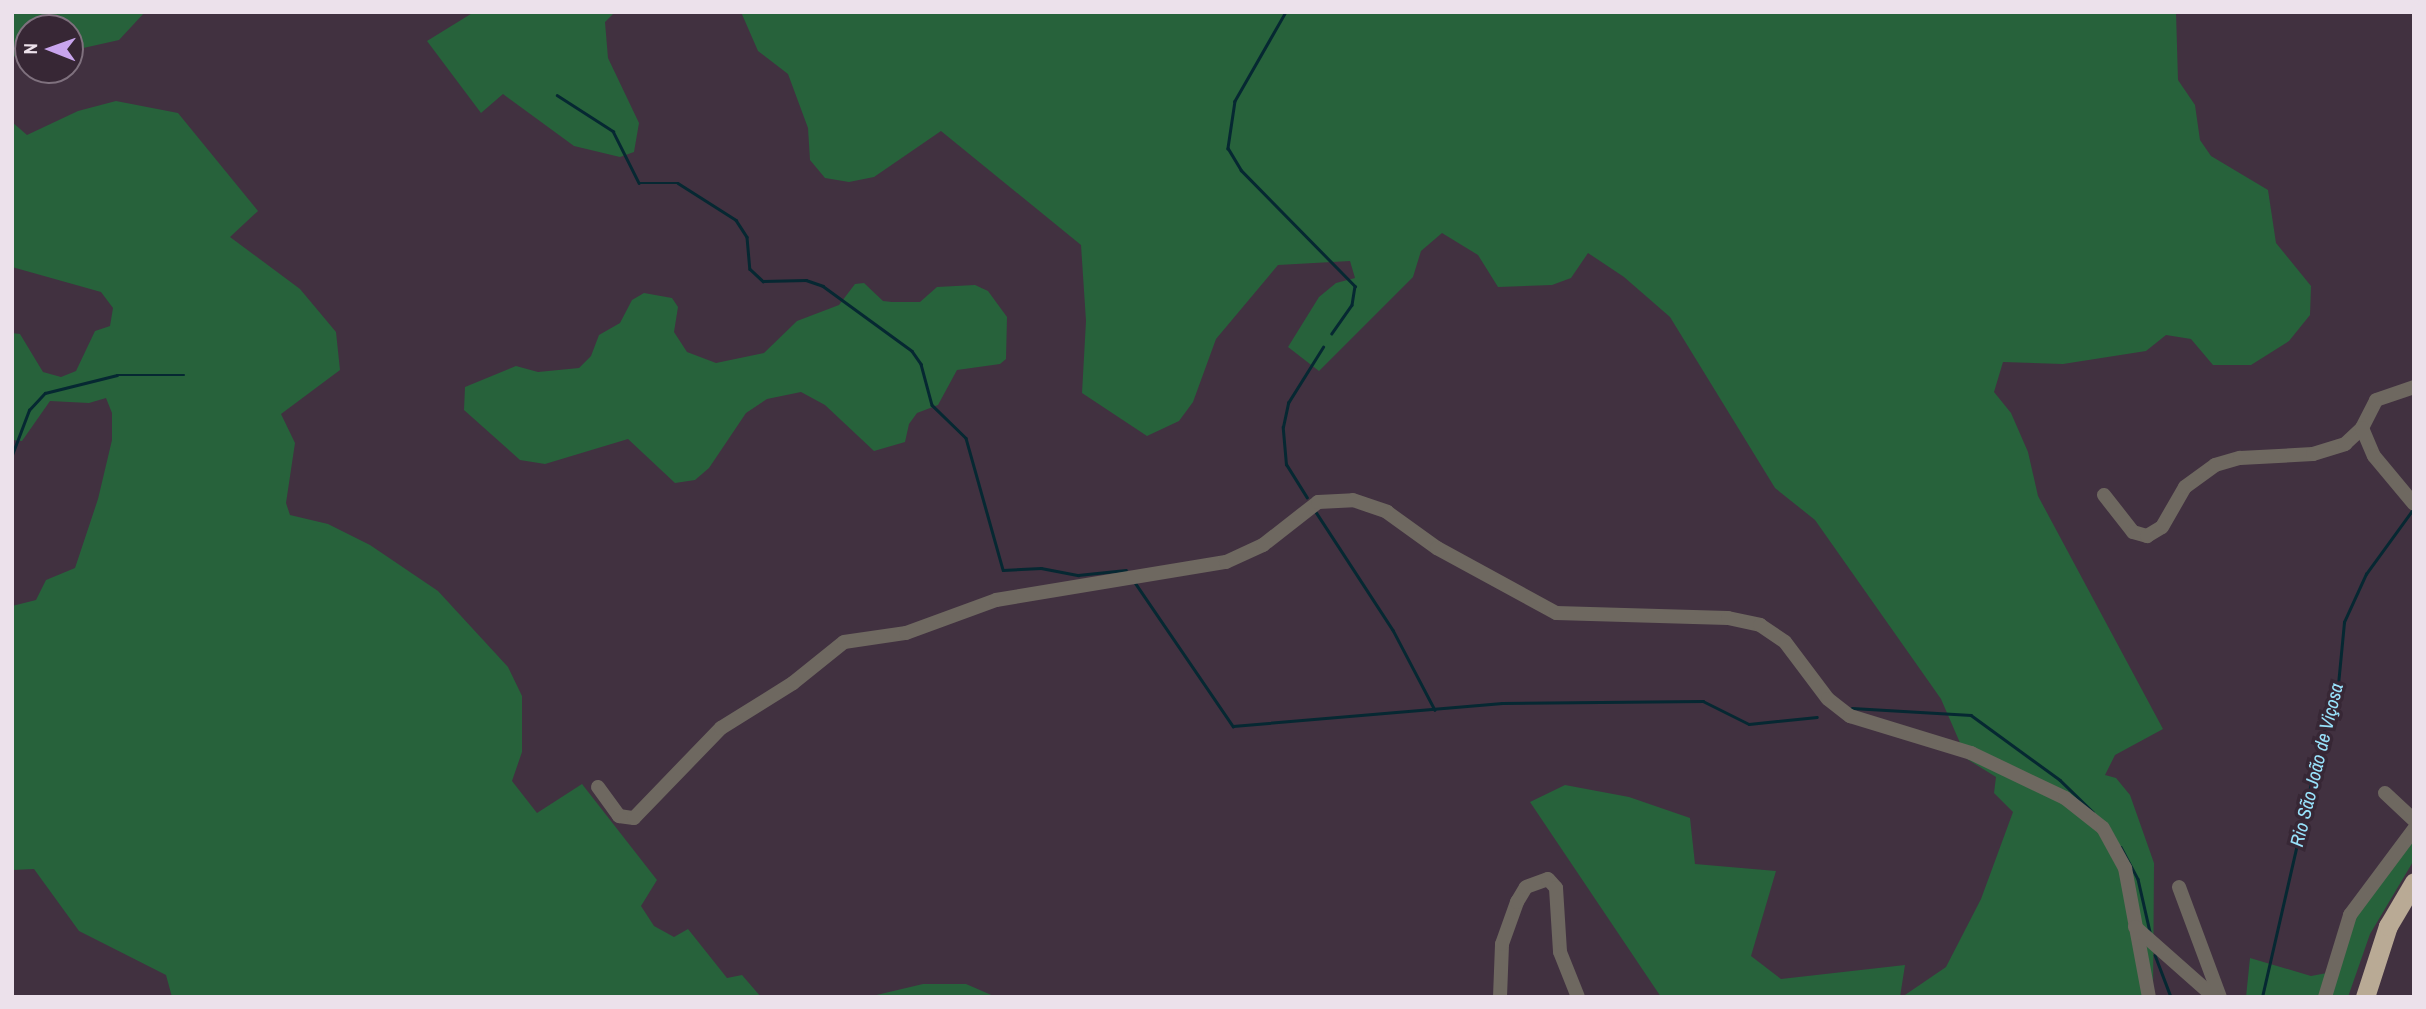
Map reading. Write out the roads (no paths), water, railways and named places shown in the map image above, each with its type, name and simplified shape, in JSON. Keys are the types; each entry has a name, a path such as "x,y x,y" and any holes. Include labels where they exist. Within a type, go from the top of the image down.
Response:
{"highway":[{"path":"2365,997 2388,926 2414,882"}],"street":[{"path":"2104,495 2133,532 2147,536 2162,527 2185,487 2215,465 2240,458 2313,454 2345,444 2362,428 2376,400 2414,387"},
{"path":"2362,428 2382,468 2412,502"},
{"path":"598,788 619,816 634,818 721,728 793,683 844,642 906,633 996,600 1226,562 1263,545 1318,502 1353,500 1387,512 1437,548 1556,613 1728,618 1773,631 1828,699 1850,716 1971,753 2088,813 2109,836 2125,868 2149,997"},
{"path":"2385,793 2414,820"},
{"path":"2325,997 2350,915 2414,829"},
{"path":"1500,997 1502,944 1517,902 1526,887 1548,879 1556,888 1560,952 1578,997"},
{"path":"2179,887 2220,997"},
{"path":"2135,927 2214,997"}],"waterway":[{"path":"1286,12 1235,101 1228,148 1241,170 1355,286 1352,305 1332,334"},
{"path":"557,95 613,131 639,183 678,183 736,220 747,237 750,269 763,281 806,280 823,286 912,351 921,364 932,405 966,438 1003,570 1041,568 1078,575 1126,570"},
{"path":"1307,498 1286,465 1283,427 1288,403 1323,347"},
{"path":"12,455 29,410 45,393 117,375 184,375"},
{"name":"Rio São João de Viçosa","path":"2262,997 2321,739 2337,695 2344,622 2366,574 2414,508"},
{"path":"1316,512 1393,630 1435,710"},
{"path":"1134,581 1233,726 1502,703 1703,701 1749,724 1817,717"},
{"path":"1852,708 1971,715 2060,780 2093,812"},
{"path":"2121,847 2138,879 2150,932"},
{"path":"2155,955 2171,997"}]}
